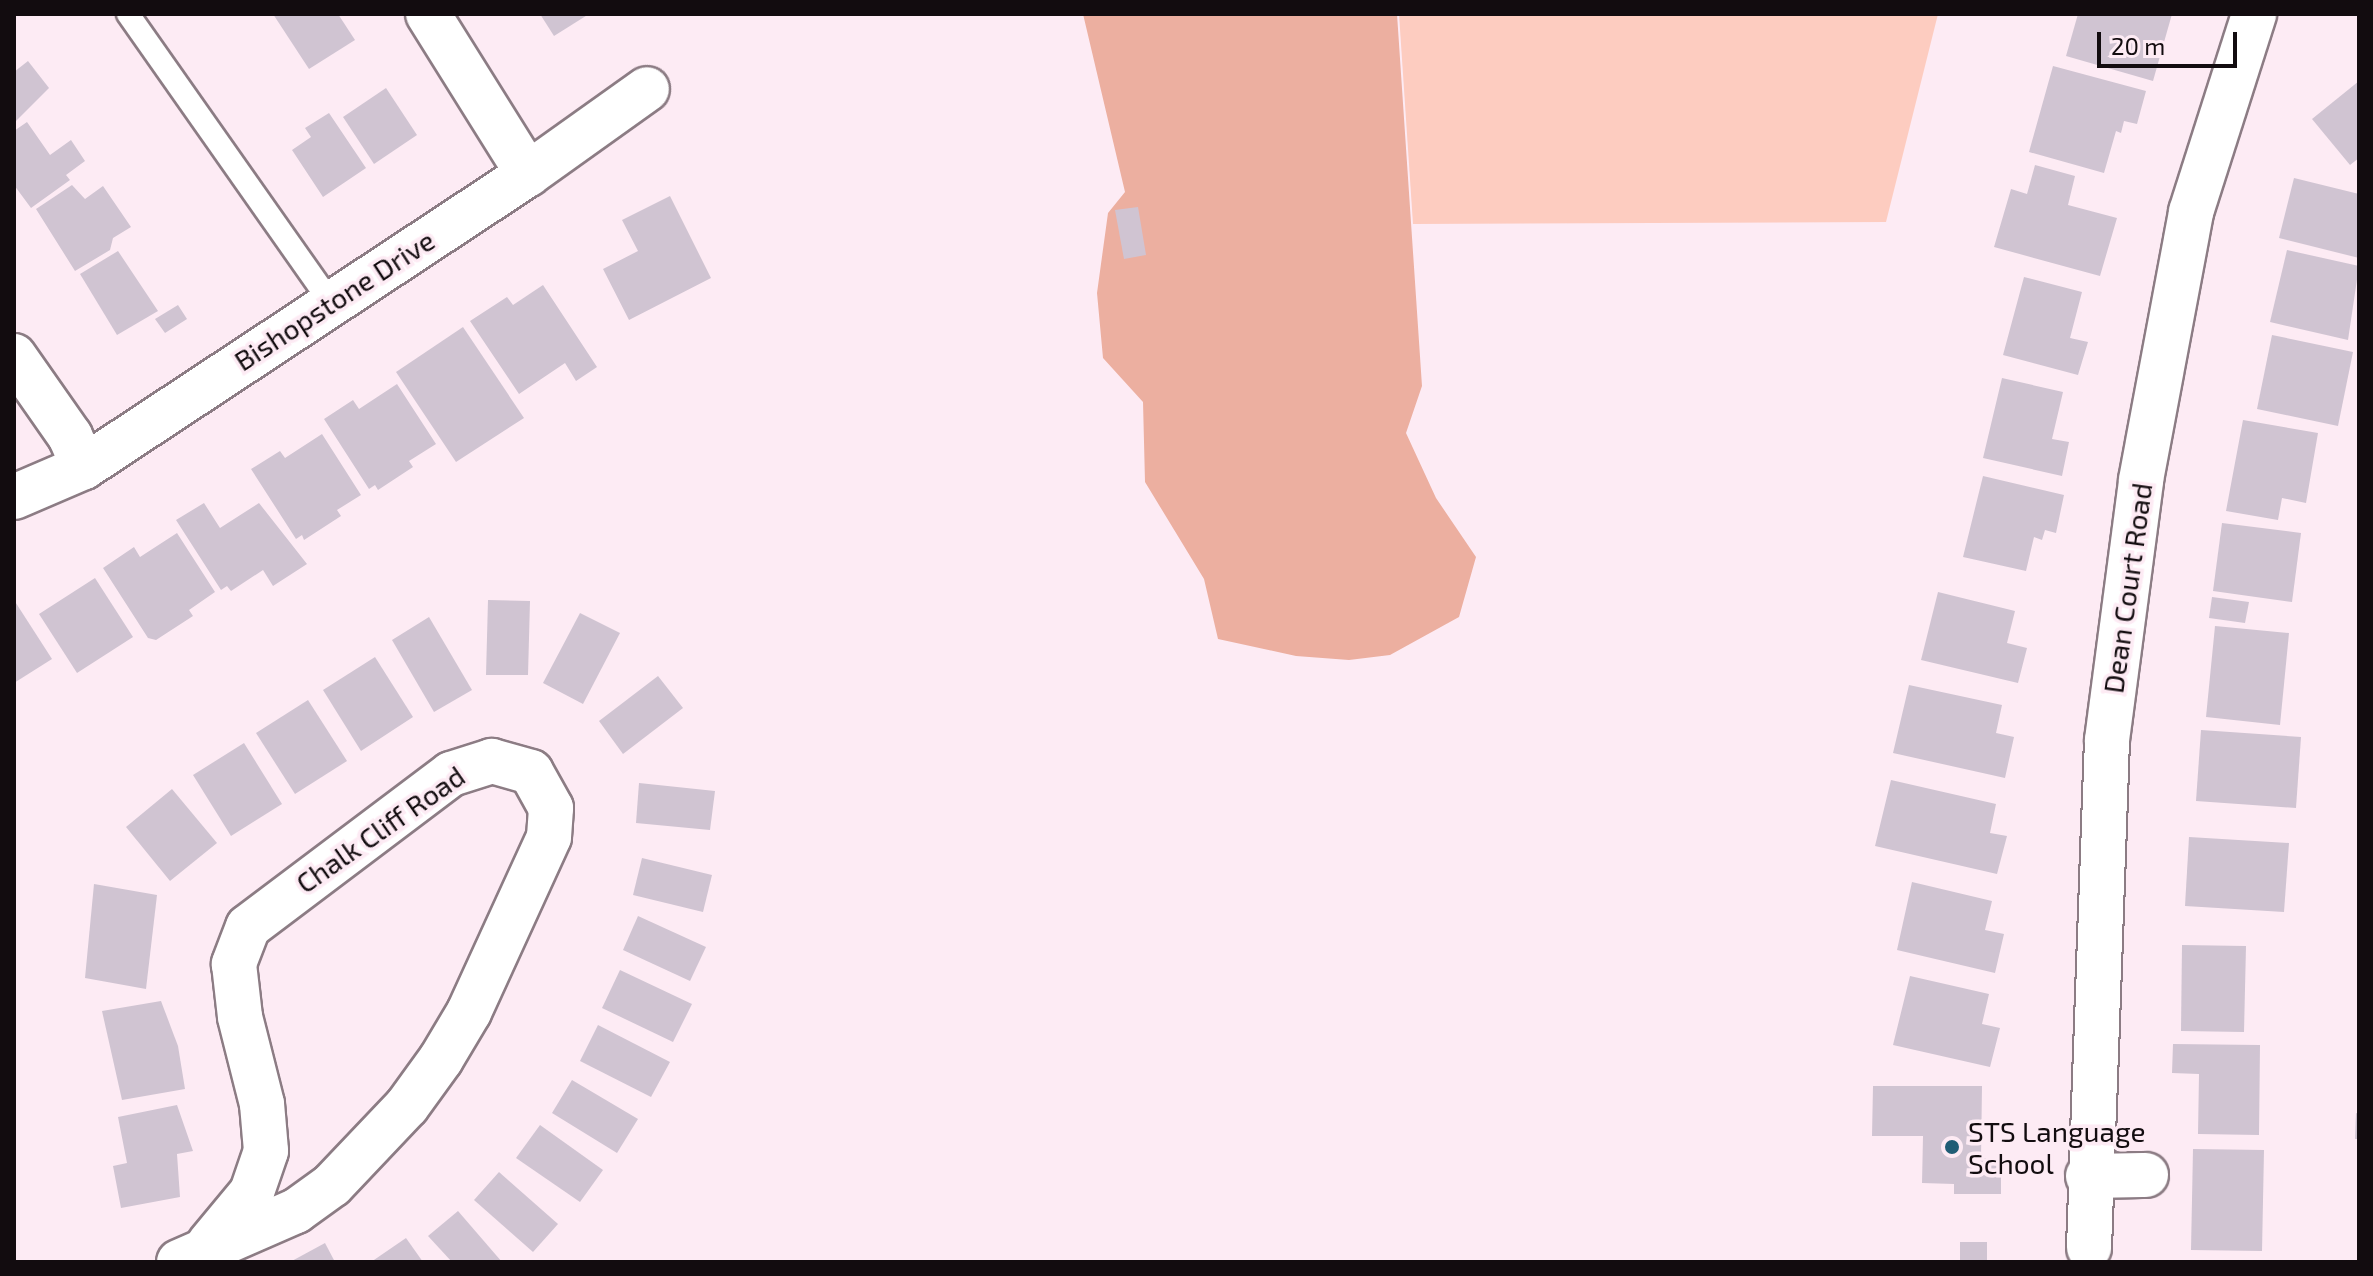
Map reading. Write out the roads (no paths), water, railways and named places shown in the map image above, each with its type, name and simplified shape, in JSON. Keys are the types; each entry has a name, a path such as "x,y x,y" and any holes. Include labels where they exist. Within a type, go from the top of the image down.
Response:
{"street":[{"path":"428,14 528,174"},
{"name":"Dean Court Road","path":"2089,1248 2088,1176 2107,740 2141,480 2191,212 2254,14"},
{"name":"Bishopstone Drive","path":"14,497 84,467 330,301 528,174 647,89"},
{"path":"14,356 70,436 84,467"},
{"name":"Chalk Cliff Road","path":"492,761 531,772 551,808 549,837 469,1012 441,1059 407,1106 332,1185 296,1211 194,1253 252,1192 266,1151 262,1104 240,1017 234,964 248,927 451,774 492,761"},
{"path":"2088,1176 2146,1175"}],"lane":[{"path":"128,14 330,301"}],"place":[{"name":"STS Language School","path":"1952,1147"}]}
